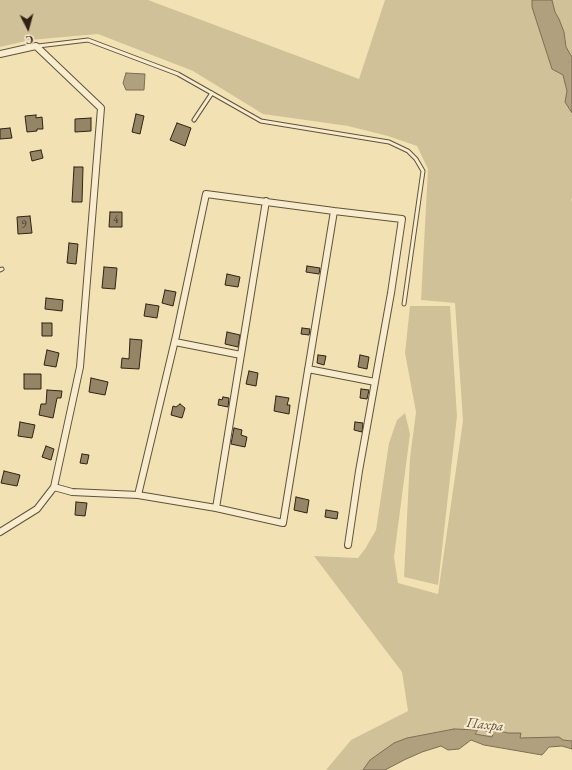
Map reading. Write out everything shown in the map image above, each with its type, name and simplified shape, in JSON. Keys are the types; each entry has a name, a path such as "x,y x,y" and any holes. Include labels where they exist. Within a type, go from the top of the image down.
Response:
{"street":[{"path":"0,54 36,46 101,108 80,367 54,488 37,509 0,532"},
{"path":"138,495 174,342 206,194 402,219 391,293 374,382 348,545"},
{"path":"216,508 266,201"},
{"path":"54,488 72,492 138,495 216,508 283,523 334,211"},
{"path":"174,342 241,355"},
{"path":"308,369 374,382"}],"lane":[{"path":"36,46 88,40 178,74 261,121 389,142 408,151 416,159 423,171 404,304"},
{"path":"194,120 212,94"}],"shaded area":[{"path":"0,0 148,0 359,79 385,0 532,0 532,7 552,69 563,75 567,91 565,102 572,113 572,741 547,738 520,738 520,733 508,733 491,729 484,730 493,734 492,738 475,734 478,731 454,729 407,738 370,760 363,770 326,770 351,740 408,711 402,672 314,556 358,558 365,549 376,530 389,443 397,420 405,413 410,434 394,557 398,583 438,594 463,421 455,303 421,300 428,169 417,146 388,136 348,126 263,114 193,71 98,34 30,40 0,47"},
{"path":"532,0 552,0 555,12 564,32 566,47 572,57 572,113 565,102 567,91 563,75 552,69 532,7"},
{"path":"552,0 572,0 572,57 566,47 564,32 555,12"},
{"path":"126,73 145,74 144,90 126,90 123,83"},
{"path":"410,306 450,306 457,416 438,585 404,577 410,458 416,412 405,353"},
{"path":"454,729 478,730 475,734 492,737 493,734 484,730 491,729 508,733 521,733 520,738 559,737 563,740 572,741 572,749 562,746 549,747 542,755 484,745 471,740 459,749 448,750 441,746 422,752 385,770 363,770 370,760 394,743 407,738"}],"building":[{"path":"136,114 144,116 140,134 132,132"},
{"path":"36,115 36,118 42,117 43,129 27,132 25,116"},
{"path":"91,118 91,131 75,132 75,119"},
{"path":"177,123 191,128 185,146 170,140"},
{"path":"10,128 12,138 0,139 0,129"},
{"path":"41,150 43,158 32,161 30,152"},
{"path":"74,167 83,167 82,202 72,202"},
{"path":"110,212 122,212 122,227 109,227"},
{"path":"30,216 32,233 18,234 17,217"},
{"path":"69,243 78,244 76,264 67,263"},
{"path":"307,266 320,268 319,274 306,272"},
{"path":"104,267 117,268 115,289 102,288"},
{"path":"227,274 240,277 238,287 225,285"},
{"path":"165,290 176,292 173,306 162,303"},
{"path":"46,298 63,300 62,311 45,309"},
{"path":"146,304 159,306 157,318 144,316"},
{"path":"42,323 52,323 52,336 42,336"},
{"path":"302,328 310,329 309,335 301,334"},
{"path":"227,332 240,335 238,347 225,344"},
{"path":"130,339 142,340 139,369 121,368 122,358 129,359"},
{"path":"47,350 59,353 56,367 44,365"},
{"path":"318,355 326,356 324,365 317,363"},
{"path":"360,355 369,357 367,369 358,367"},
{"path":"249,371 258,373 256,386 246,384"},
{"path":"24,374 41,374 41,389 24,389"},
{"path":"91,378 108,382 105,395 89,392"},
{"path":"361,389 369,390 367,399 360,398"},
{"path":"47,390 62,391 61,398 57,398 53,418 39,415 41,404 46,404"},
{"path":"276,396 289,398 287,405 290,405 289,414 274,411"},
{"path":"223,397 229,398 228,407 218,405 219,399 222,400"},
{"path":"180,404 185,408 182,418 171,415 173,406 176,407"},
{"path":"20,422 35,425 32,438 18,436"},
{"path":"355,422 363,423 362,432 354,430"},
{"path":"234,428 242,430 241,435 247,437 245,447 231,444"},
{"path":"46,446 54,449 51,460 42,457"},
{"path":"82,454 89,455 87,464 80,463"},
{"path":"4,471 20,475 17,486 1,483"},
{"path":"296,497 309,500 307,513 294,510"},
{"path":"76,502 87,503 85,516 75,515"},
{"path":"326,510 338,512 337,519 325,517"}],"water label":[{"name":"Пахра","path":"485,725"}]}
